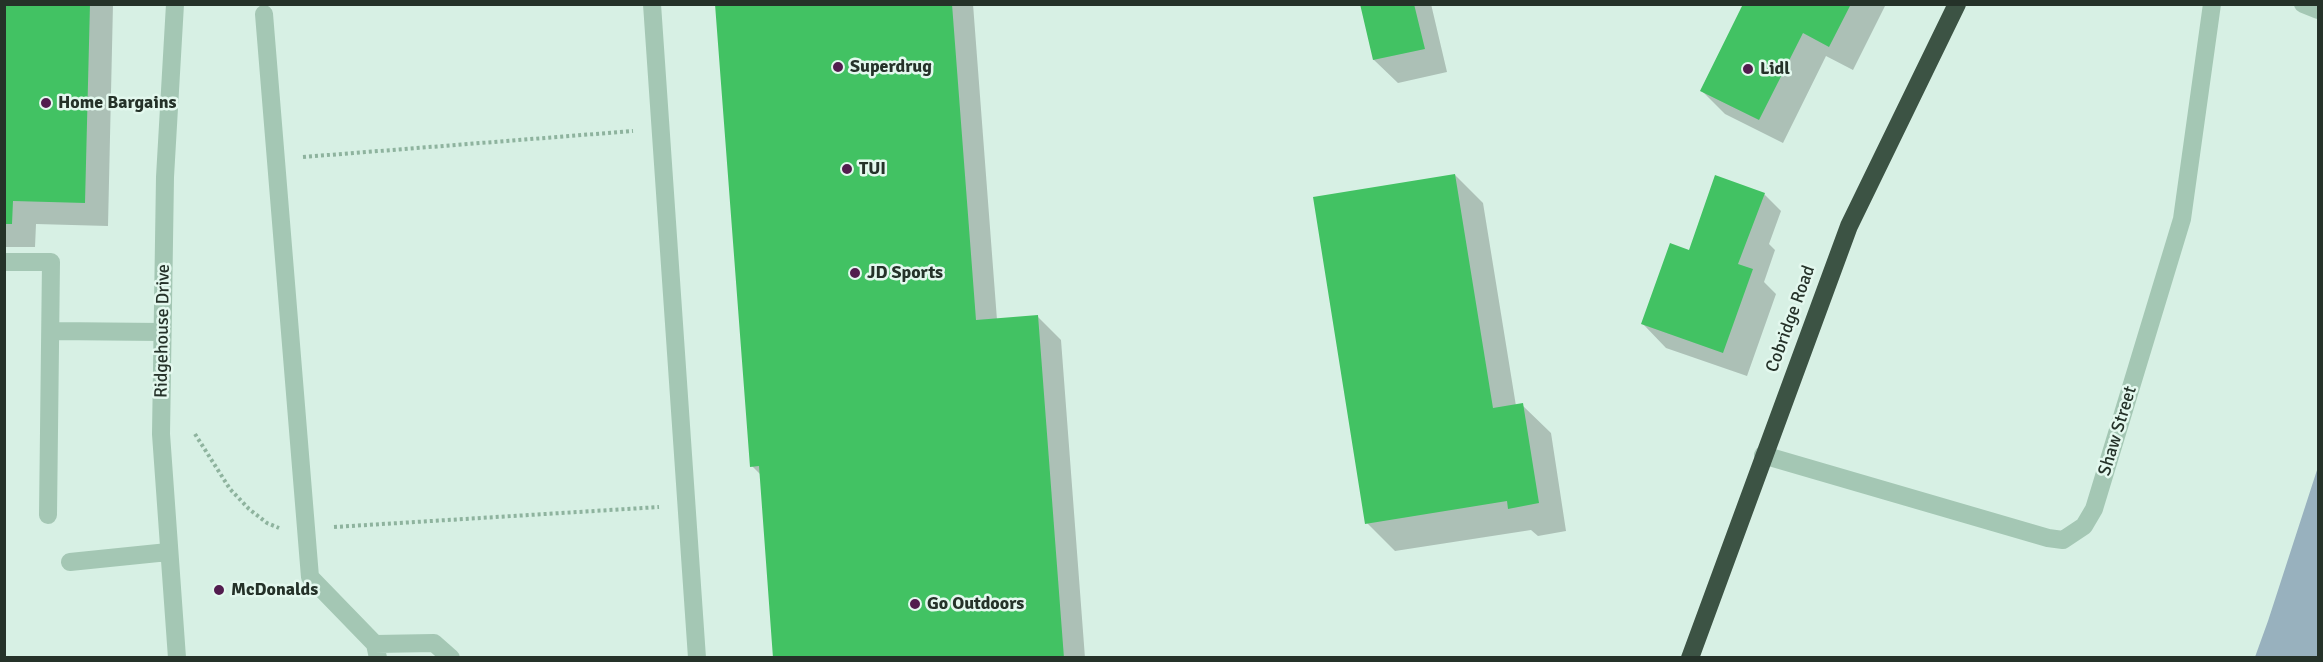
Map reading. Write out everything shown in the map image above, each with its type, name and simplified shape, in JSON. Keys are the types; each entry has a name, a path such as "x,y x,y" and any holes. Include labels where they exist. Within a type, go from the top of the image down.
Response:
{"highway":[{"name":"Cobridge Road","path":"1689,657 1849,226 1957,4"}],"street":[{"name":"Ridgehouse Drive","path":"175,4 165,177 161,434 177,657"},
{"path":"652,4 697,657"},
{"name":"Shaw Street","path":"1763,455 2048,538 2062,540 2084,526 2094,509 2182,219 2212,4"},
{"path":"2303,4 2319,10"},
{"path":"264,14 310,577 376,651 434,643 451,657"},
{"path":"4,262 51,262 48,515"},
{"path":"51,331 162,332"},
{"path":"70,562 168,552"}],"path":[{"path":"275,159 661,129"},
{"path":"195,434 230,489 249,509 267,523 282,529 687,506"}],"shaded area":[{"path":"2318,467 2318,657 2255,657 2268,621"}],"building":[{"name":"Home Bargains","path":"4,4 90,4 85,203 13,201 12,224 4,224"},
{"path":"715,4 952,4 976,320 1038,315 1064,658 773,658 759,466 750,467"},
{"path":"1360,4 1414,4 1425,49 1373,60"},
{"name":"Lidl","path":"1743,4 1851,4 1829,47 1803,33 1759,120 1700,91"},
{"path":"1455,174 1493,408 1523,403 1539,503 1508,509 1507,501 1365,524 1313,197"},
{"path":"1715,175 1765,193 1738,264 1753,269 1723,353 1641,324 1670,243 1689,250"}],"place":[{"name":"Superdrug","path":"838,67"},
{"name":"Lidl","path":"1748,69"},
{"name":"Home Bargains","path":"46,103"},
{"name":"TUI","path":"847,169"},
{"name":"JD Sports","path":"855,273"},
{"name":"McDonalds","path":"219,590"},
{"name":"Go Outdoors","path":"915,604"}]}
